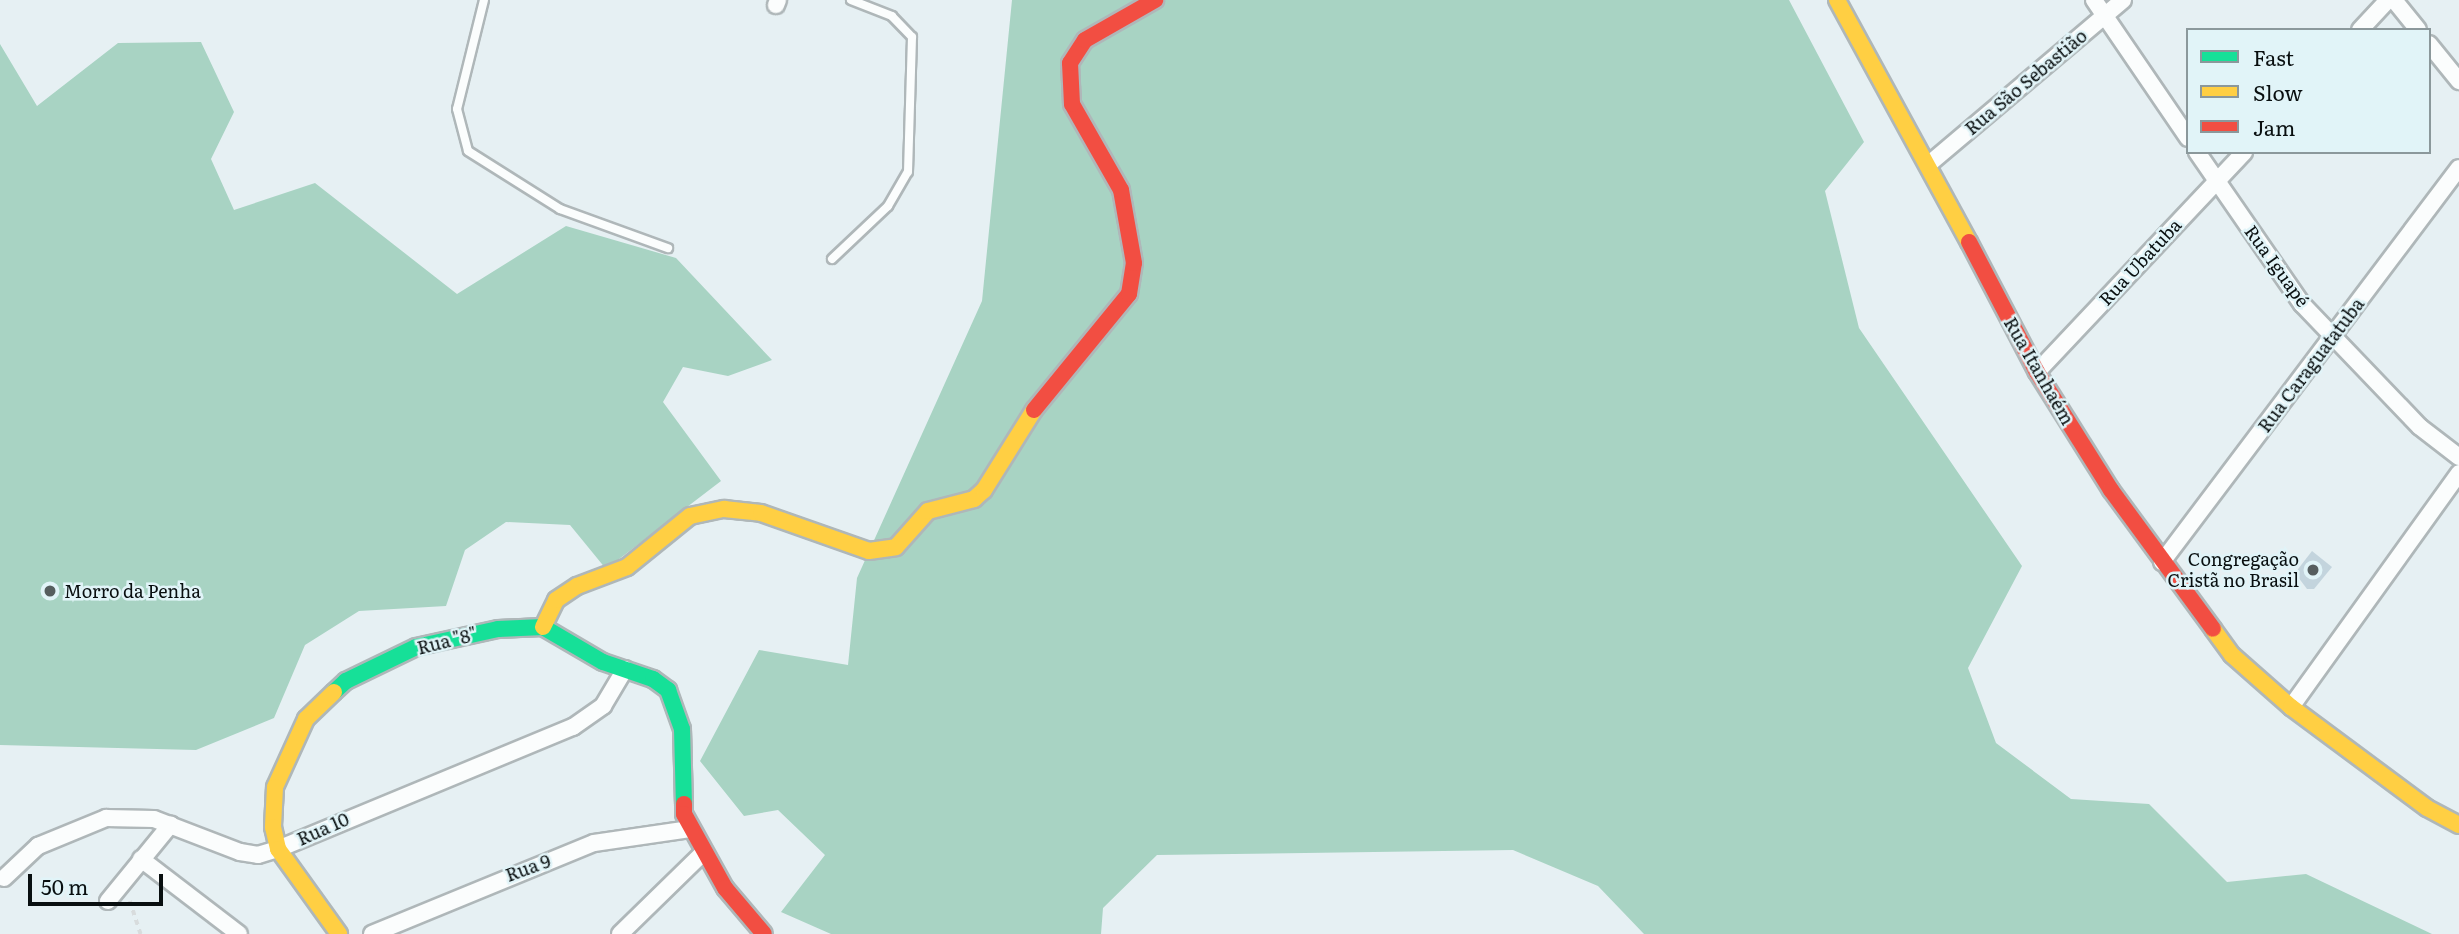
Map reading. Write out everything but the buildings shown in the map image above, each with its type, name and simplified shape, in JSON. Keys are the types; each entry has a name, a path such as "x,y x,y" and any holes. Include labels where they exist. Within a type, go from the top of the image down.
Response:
{"street":[{"path":"764,934 713,868 690,829 680,787 682,729 677,707 653,679 594,658 543,627 556,600 577,586 627,567 690,516 724,509 753,511 883,551 895,547 928,511 974,499 984,490 1039,402 1129,293 1134,263 1121,190 1072,104 1070,63 1085,40 1155,0"},
{"name":"Rua Itanhaém","path":"1837,0 1929,164 2036,372 2162,562 2232,655 2291,707 2427,808 2459,825"},
{"path":"2094,0 2186,135"},
{"name":"Rua São Sebastião","path":"1929,164 2123,0"},
{"path":"2362,28 2388,0"},
{"path":"2394,0 2416,28"},
{"path":"2431,46 2459,81"},
{"name":"Rua Iguapé","path":"2198,154 2302,304 2420,426 2459,457"},
{"name":"Rua Ubatuba","path":"2036,372 2242,154"},
{"name":"Rua Caraguatatuba","path":"2162,562 2459,168"},
{"path":"2291,707 2459,473"},
{"name":"Rua \"8\"","path":"339,934 309,898 278,849 273,827 275,787 292,743 322,699 346,681 416,647 489,631 543,627"},
{"name":"Rua 10","path":"4,878 38,846 79,825 131,816 171,824 240,852 258,855 278,849 573,727 603,706 625,669"},
{"path":"108,901 171,824"},
{"name":"Rua 9","path":"372,934 594,843 690,829"},
{"path":"620,934 704,852"},
{"path":"141,859 239,934"}],"lane":[{"path":"484,0 457,109 468,151 560,209 668,248"},
{"path":"832,259 888,206 908,172 912,37 892,16 850,0"}],"path":[{"path":"126,878 141,934"}],"green space":[{"path":"1012,0 1789,0 1864,142 1825,191 1859,328 2022,566 1968,668 1996,743 2071,799 2149,804 2227,882 2306,874 2432,934 1644,934 1598,886 1513,850 1157,855 1103,908 1101,934 831,934 781,912 825,855 778,810 744,816 700,761 759,650 848,665 857,578 982,301"},
{"path":"201,42 234,112 211,159 234,210 315,183 457,294 566,226 676,258 772,360 728,376 683,367 663,402 721,481 606,569 570,525 506,522 465,550 446,606 359,611 305,645 274,718 196,750 0,745 0,44 37,106 118,43"}],"traffic: fast":[{"path":"334,692 346,681 416,647 498,629 543,627 603,662 653,679 668,690 682,729 684,804"}],"traffic: slow":[{"path":"1837,0 1969,242"},
{"path":"543,627 556,600 577,586 627,567 690,516 724,509 761,513 869,551 896,547 928,511 974,499 984,490 1034,410"},
{"path":"2213,629 2232,655 2291,707 2427,808 2459,825"},
{"path":"334,692 306,719 275,787 273,827 278,849 339,934"}],"traffic: jam":[{"path":"1034,410 1129,294 1134,263 1121,190 1072,104 1070,63 1085,40 1155,0"},
{"path":"1969,242 2037,372 2111,490 2213,629"},
{"path":"684,804 684,814 725,888 764,934"}],"place":[{"name":"Congregação Cristã no Brasil","path":"2313,570"},
{"name":"Morro da Penha","path":"50,591"}]}
